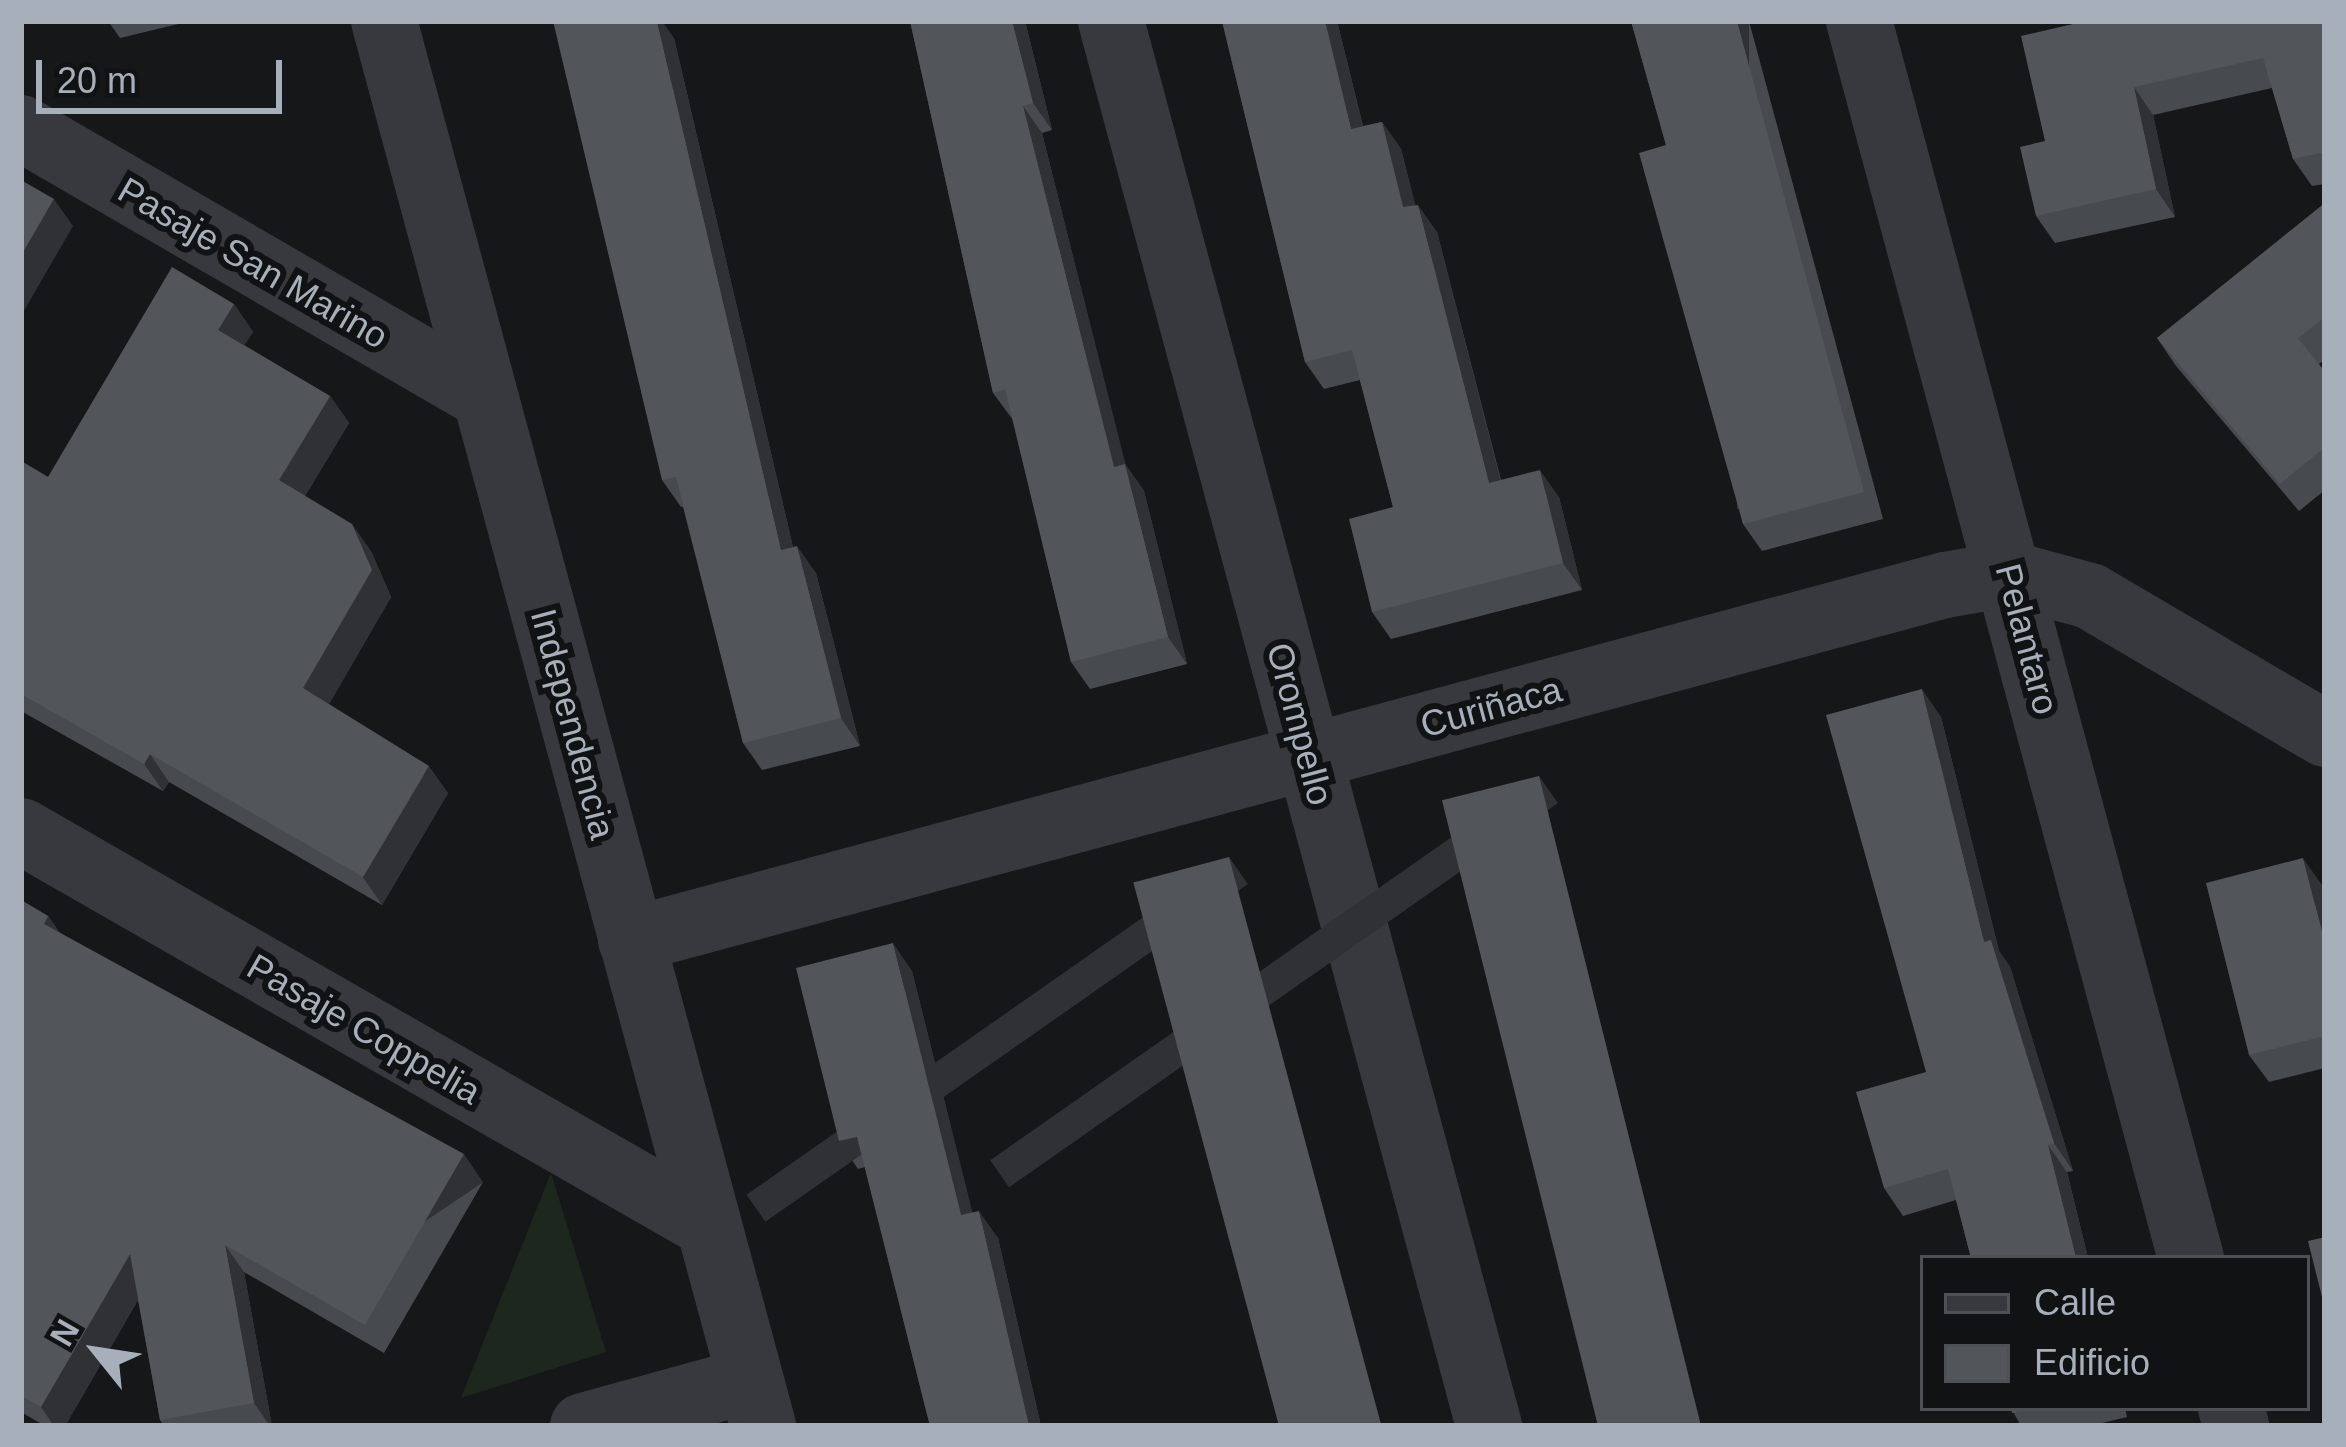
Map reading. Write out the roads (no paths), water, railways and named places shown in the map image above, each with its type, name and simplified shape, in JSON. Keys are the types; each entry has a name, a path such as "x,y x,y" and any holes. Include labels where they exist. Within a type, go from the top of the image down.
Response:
{"street":[{"name":"Independencia","path":"384,21 756,1403"},
{"name":"Orompello","path":"1111,21 1489,1426"},
{"name":"Pelantaro","path":"1859,21 2190,1255"},
{"name":"Pasaje San Marino","path":"21,128 485,397"},
{"name":"Curiñaca","path":"631,940 1945,585 2009,574 2090,596 2325,734"},
{"name":"Pasaje Coppelia","path":"21,831 708,1225"},
{"path":"583,1426 756,1403"}]}
